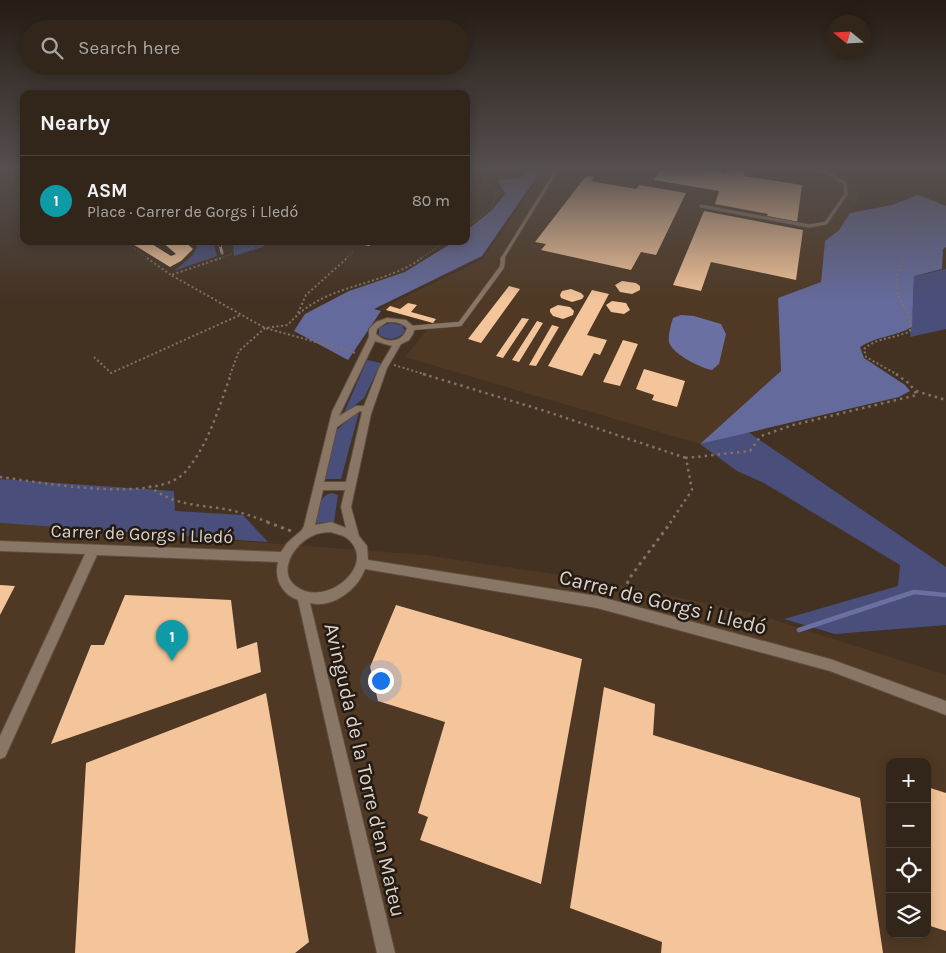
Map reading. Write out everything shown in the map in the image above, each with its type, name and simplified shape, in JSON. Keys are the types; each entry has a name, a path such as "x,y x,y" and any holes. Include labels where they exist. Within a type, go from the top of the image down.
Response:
{"street":[{"path":"304,535 336,412 373,337 372,331 375,325 387,320 400,320 406,322 411,328 409,336 398,342 385,343 373,337"},
{"path":"354,536 346,506 368,410 383,368 398,342"},
{"path":"333,425 359,408 368,410"},
{"path":"318,486 351,486"},
{"path":"320,528 344,529 354,536 360,542 364,552 363,564 356,578 347,588 334,595 319,599 303,597 291,591 284,581 281,570 284,557 294,542 320,528"},
{"name":"Carrer de Gorgs i Lledó","path":"0,546 284,557"},
{"path":"0,752 93,550"},
{"name":"Carrer de Gorgs i Lledó","path":"363,564 597,602 830,665 946,708"},
{"name":"Avinguda de la Torre d'en Mateu","path":"303,597 386,953"}],"lane":[{"path":"411,328 460,324 502,267 502,259 531,212"},
{"path":"736,212 809,226 826,223 833,212"}],"path":[{"path":"470,225 485,212"},
{"path":"924,212 923,217 903,227 900,241 903,254 896,287 898,298 912,317 910,331 900,337 875,340 864,349 866,356 910,383 916,391 946,400"},
{"path":"129,245 171,275"},
{"path":"297,314 320,298 408,268 440,245"},
{"path":"0,477 73,487 122,490 172,483 186,472 209,433 239,351 265,328 288,325 297,314 306,295 353,252"},
{"path":"94,357 111,373 240,315"},
{"path":"614,607 631,576 657,543 692,490 686,458 750,451 761,436 793,425 901,400 917,395 916,391"},
{"path":"149,486 160,496 182,504 238,512 304,535"}],"shaded area":[{"path":"489,212 512,212 482,256 374,309 381,311 348,360 294,331 305,314 349,291 405,272 449,245 470,245 470,228"},
{"path":"515,212 850,212 839,230 825,241 821,282 778,298 781,371 700,444 405,357 432,324 380,309 483,259"},
{"path":"946,212 946,247 943,249 942,269 914,276 912,327 866,343 860,347 864,358 905,385 910,391 899,397 700,444 781,371 778,298 821,282 825,241 839,230 850,213"},
{"path":"196,245 214,245 217,256 174,271 192,256"},
{"path":"233,245 264,245 263,247 234,256"},
{"path":"946,269 946,329 910,337 914,276"},
{"path":"681,315 694,316 721,324 726,334 719,364 712,370 688,360 671,347 669,336 673,318"},
{"path":"390,323 402,325 405,331 403,334 393,339 379,335 379,328"},
{"path":"367,360 381,363 364,398 343,415"},
{"path":"356,412 359,412 341,479 324,479 337,430"},
{"path":"748,432 946,567 946,625 835,634 784,619 898,586 900,565 764,483 737,471 700,444"},
{"path":"0,479 174,491 175,511 243,515 268,542 0,523"},
{"path":"327,494 338,495 334,522 316,523 322,500"},
{"path":"0,523 425,555 600,581 753,613 946,675 946,953 0,953"}],"building":[{"path":"558,212 677,212 656,255 641,252 631,270 541,250 546,244 535,242"},
{"path":"703,212 803,230 796,280 711,262 701,291 673,285"},
{"path":"760,212 798,212 797,222 767,216 768,214"},
{"path":"134,245 153,245 171,256 176,254 166,245 188,245 193,249 181,261 170,267"},
{"path":"622,281 636,283 640,286 640,290 632,294 620,292 615,285"},
{"path":"509,286 520,289 481,343 468,339"},
{"path":"571,289 581,293 584,296 582,299 572,302 561,298 562,291"},
{"path":"592,290 609,294 587,335 607,340 600,355 594,353 582,376 548,366"},
{"path":"612,301 626,303 630,310 624,314 611,312 606,305"},
{"path":"408,303 417,305 411,312 436,319 433,323 386,310 390,306 400,309"},
{"path":"558,305 570,307 574,311 573,315 563,319 553,316 550,309"},
{"path":"522,318 529,319 503,358 496,356"},
{"path":"537,321 543,323 519,362 512,360"},
{"path":"552,325 559,327 536,366 529,365"},
{"path":"623,340 638,344 620,386 603,382"},
{"path":"644,369 685,381 677,407 652,400 654,395 636,389"},
{"path":"0,585 15,586 0,615"},
{"path":"125,595 231,600 237,649 257,642 261,672 51,744 91,645 104,645"},
{"path":"396,605 582,659 541,884 420,840 428,817 418,813 445,722 378,701 370,667"},
{"path":"604,687 655,704 653,735 860,798 883,953 661,953 662,942 570,908"},
{"path":"266,693 309,942 295,953 75,953 86,763"},
{"path":"931,788 946,793 946,931 931,926"}],"waterway":[{"path":"799,630 914,592 946,595"}],"railway":[{"path":"220,245 222,253"}],"place":[{"name":"ASM","path":"172,661"}]}
